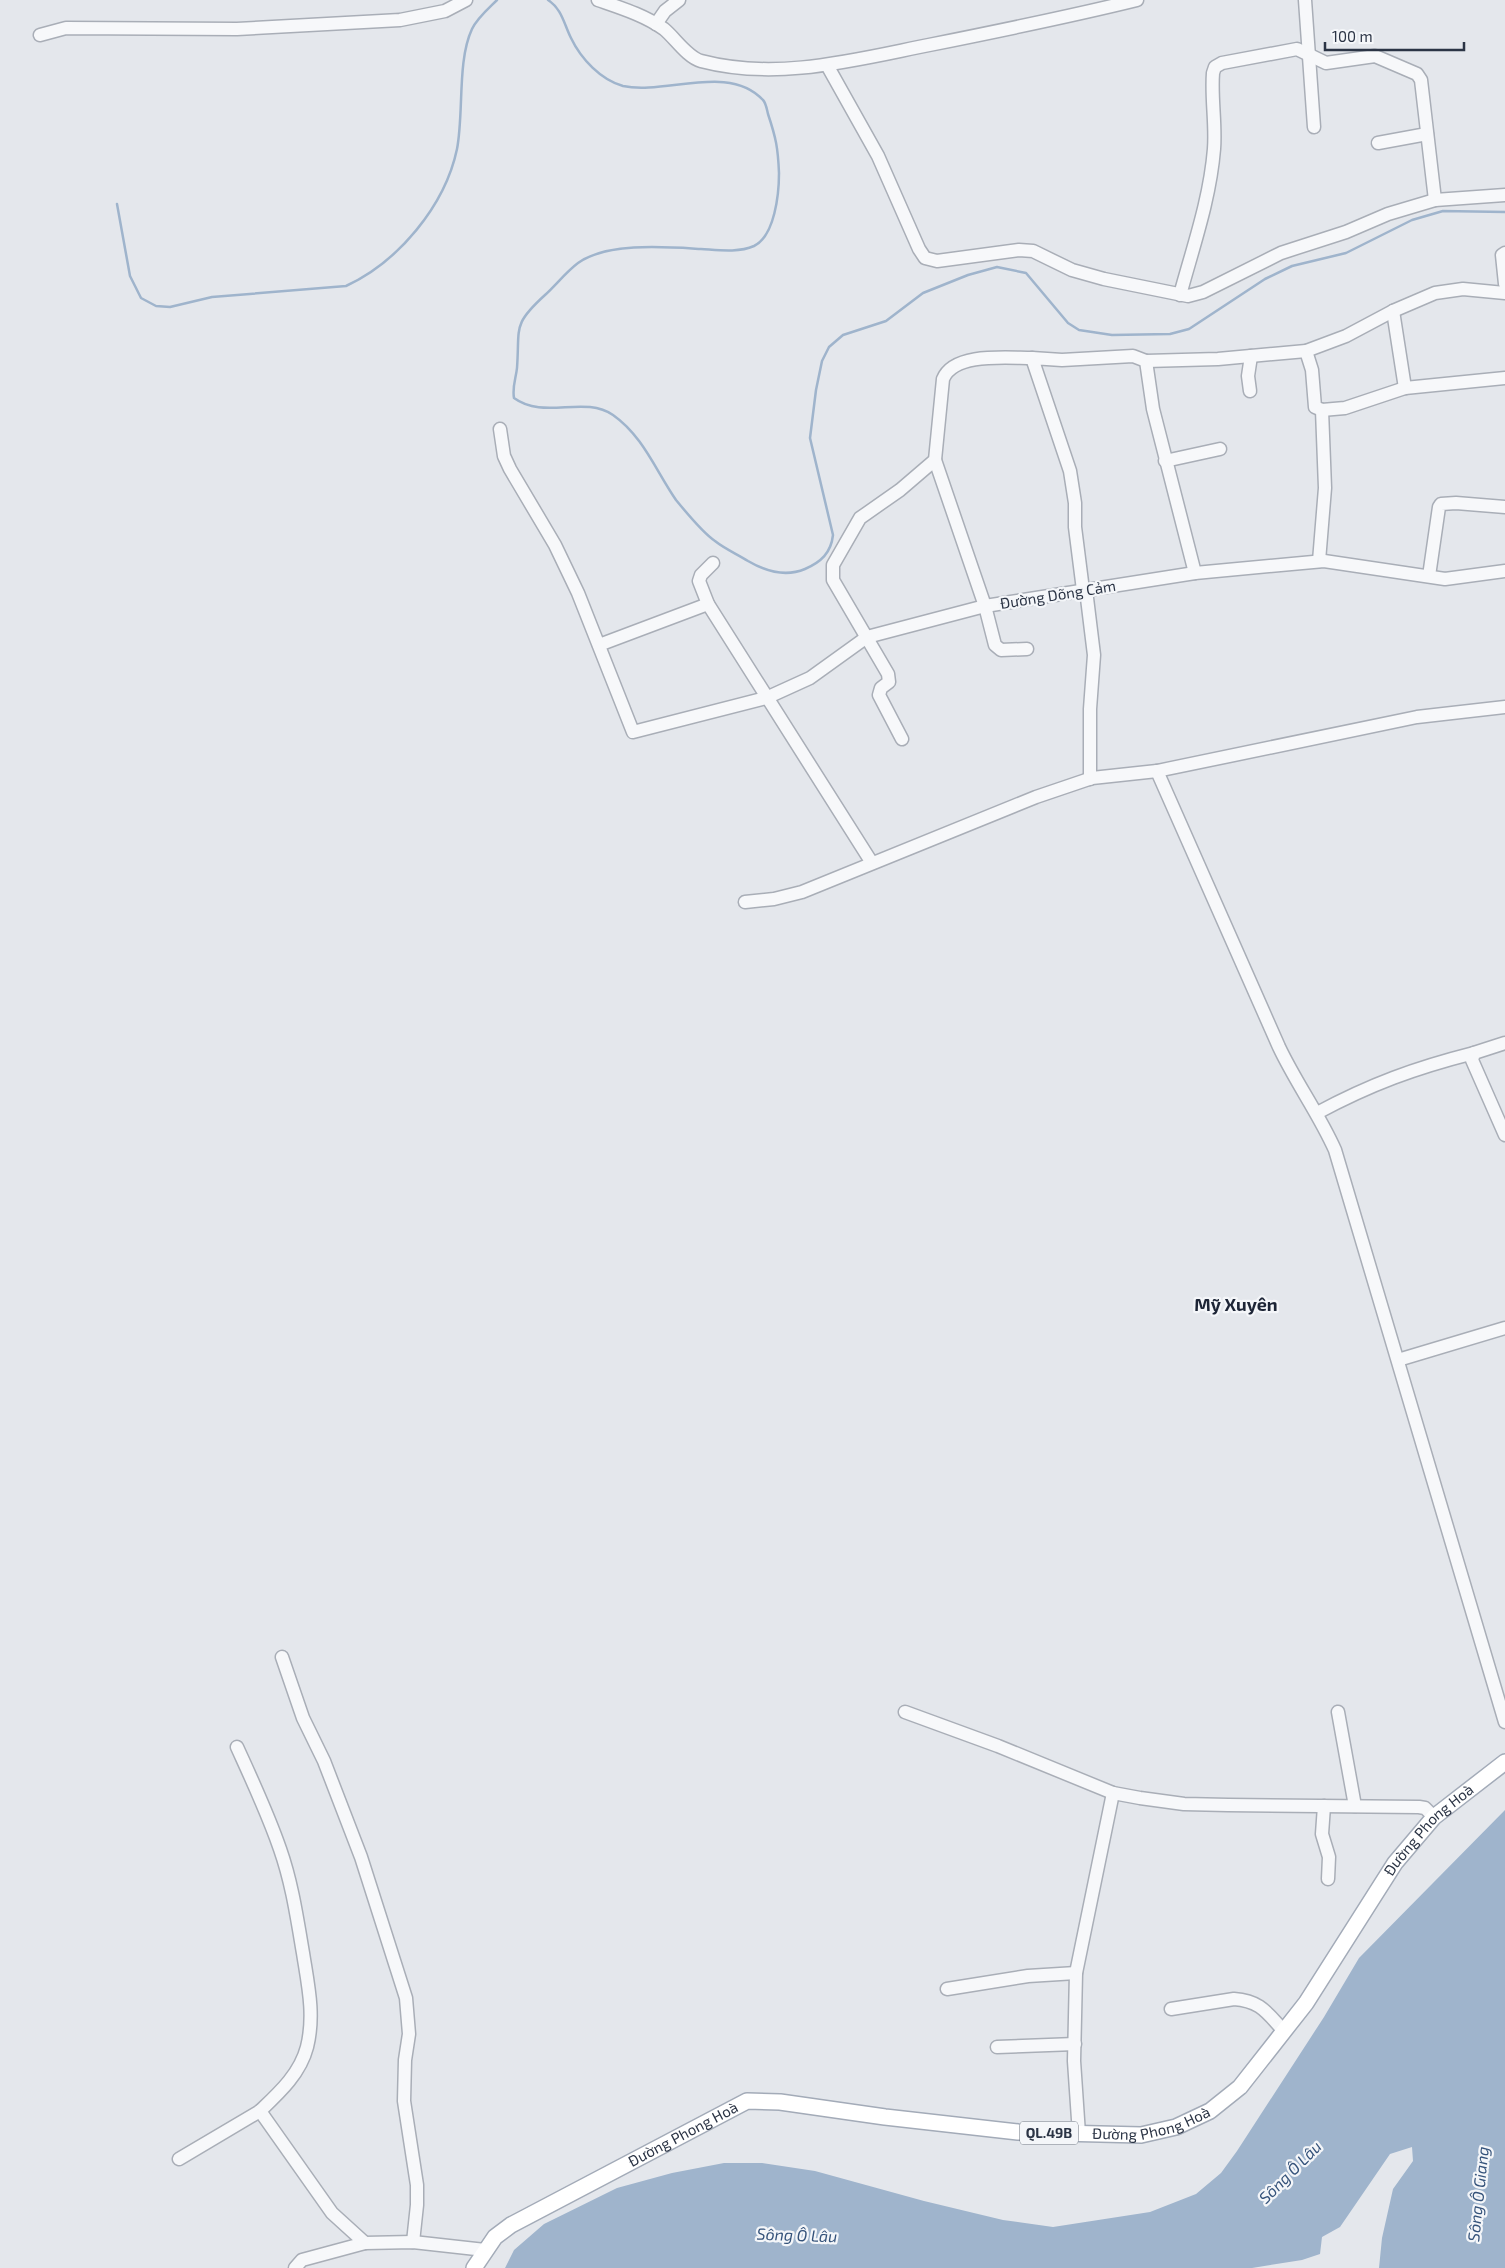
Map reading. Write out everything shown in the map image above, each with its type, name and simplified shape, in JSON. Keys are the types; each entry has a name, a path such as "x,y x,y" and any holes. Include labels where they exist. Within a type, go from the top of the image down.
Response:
{"main road":[{"name":"Đường Phong Hoà","path":"474,2268 495,2238 511,2225 747,2101 780,2102 885,2117 1018,2132 1079,2134 1141,2135 1176,2127 1210,2111 1240,2087 1306,2003 1395,1864 1434,1817 1505,1762"}],"street":[{"path":"40,35 66,28 237,29 400,20 444,11 466,0"},
{"path":"598,0 656,24 694,57 702,61 752,70 826,65 1060,20 1137,0"},
{"path":"656,24 665,11 679,0"},
{"path":"1305,0 1314,126"},
{"path":"1180,295 1202,216 1212,170 1215,134 1213,70 1222,63 1300,50 1326,63 1375,56 1417,74 1421,80 1435,200"},
{"path":"826,65 878,156 919,249 925,258 937,261 1020,250 1033,251 1072,270 1104,279 1188,296 1203,292 1281,253 1346,232 1388,214 1435,200 1505,195"},
{"path":"1378,143 1427,134"},
{"path":"1505,253 1502,255 1502,261 1505,284"},
{"path":"1027,649 1009,650 997,648 985,606 935,460 943,379 947,370 956,364 972,360 1032,358 1062,360 1133,356 1146,361 1251,356 1306,351 1346,336 1418,299 1449,290 1505,293"},
{"path":"1393,311 1405,388"},
{"path":"1306,351 1312,370 1315,407 1322,410 1350,407 1405,388 1505,378"},
{"path":"1250,391 1248,376 1251,356"},
{"path":"1032,358 1070,471 1076,503 1076,527 1094,655 1090,709 1090,779"},
{"path":"1146,361 1153,409 1195,574"},
{"path":"1319,561 1325,488 1322,410"},
{"path":"500,429 504,456 555,545 578,592 599,645 708,604"},
{"path":"1165,461 1220,449"},
{"path":"902,739 879,695 879,691 889,679 868,637 833,580 834,565 860,518 900,490 935,460"},
{"path":"1429,576 1441,504 1456,503 1505,508"},
{"name":"Đường Dõng Cảm","path":"599,645 633,732 766,698 810,678 868,637 985,606 1195,574 1319,561 1445,578 1505,571"},
{"path":"713,563 701,575 699,580 708,604 872,863"},
{"path":"745,902 774,899 802,892 1036,797 1090,779 1157,770 1417,717 1505,707"},
{"path":"1157,770 1292,1076 1317,1114 1337,1158 1505,1722"},
{"path":"1317,1114 1356,1092 1388,1079 1505,1042"},
{"path":"1474,1053 1472,1060 1505,1135"},
{"path":"1398,1360 1505,1328"},
{"path":"282,1657 303,1718 324,1761 361,1857 406,1998 409,2034 405,2060 404,2101 417,2205 412,2242"},
{"path":"905,1712 998,1746 1113,1793 1184,1804 1419,1807 1425,1808 1434,1817"},
{"path":"1338,1712 1355,1806"},
{"path":"179,2159 260,2111 279,2094 301,2064 307,2048 310,2027 311,1999 292,1891 280,1849 237,1747"},
{"path":"1079,2134 1075,2085 1076,1973 1113,1793"},
{"path":"1324,1806 1322,1834 1328,1857 1328,1879"},
{"path":"948,1989 1028,1976 1076,1973"},
{"path":"1171,2009 1234,1999 1244,2000 1261,2006 1284,2031"},
{"path":"997,2047 1075,2044"},
{"path":"260,2111 332,2213 365,2242"},
{"path":"294,2268 302,2260 365,2242 412,2242 485,2250"}],"water":[{"path":"1505,1810 1505,2268 1379,2268 1382,2238 1393,2189 1413,2161 1412,2147 1390,2154 1340,2227 1322,2237 1320,2254 1302,2260 1252,2268 505,2268 514,2250 544,2224 617,2188 672,2173 724,2163 762,2163 815,2171 924,2201 1003,2220 1053,2227 1150,2212 1196,2194 1221,2173 1237,2151 1324,2017 1359,1958"}],"waterway":[{"path":"117,204 130,276 141,298 156,306 170,307 212,297 346,286 365,276 401,247 430,211 442,191 457,149 464,56 467,42 477,21 497,0"},
{"path":"548,0 560,12 580,54 600,74 615,83 640,88 696,82 733,83 749,89 763,100 776,143 779,173 778,191 771,224 761,241 754,246 741,250 672,247 621,249 590,256 569,270 534,305 522,320 518,335 517,368 513,390 514,398 538,407 590,407 602,409 613,415 624,423 641,443 676,500 705,533 723,547 748,561 761,568 776,572 790,573 811,566 824,556 832,541 833,535 810,438 822,361 829,347 843,335 886,321 923,293 968,275 997,267 1026,273 1068,323 1079,330 1112,335 1170,334 1189,329 1265,279 1292,266 1346,253 1412,220 1443,211 1505,212"}],"district":[{"name":"Mỹ Xuyên","path":"1236,1305"}],"water label":[{"name":"Sông Ô Lâu","path":"1290,2172"},
{"name":"Sông Ô Giang","path":"1478,2194"},
{"name":"Sông Ô Lâu","path":"797,2235"}]}
